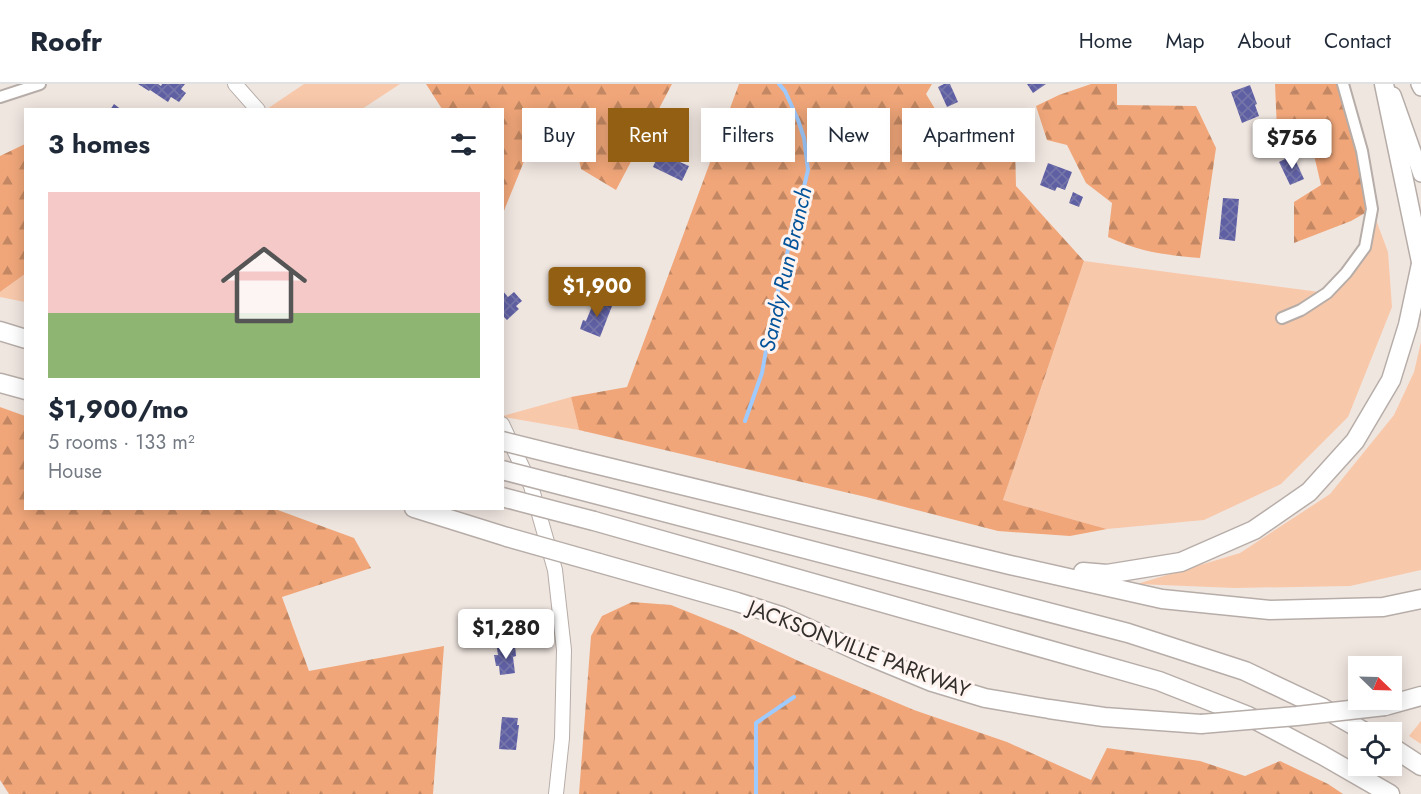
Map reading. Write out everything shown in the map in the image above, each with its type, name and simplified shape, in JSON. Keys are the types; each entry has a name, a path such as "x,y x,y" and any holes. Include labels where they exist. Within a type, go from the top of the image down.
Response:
{"highway":[{"path":"1010,565 1107,574 1181,562 1254,530 1309,492 1355,441 1391,380 1408,325 1421,263 1384,84"},
{"path":"0,324 24,330"},
{"path":"0,332 24,338"},
{"path":"0,373 24,379"},
{"path":"0,383 24,389"},
{"path":"504,442 1010,565 1162,599 1270,610 1383,607 1421,599"},
{"path":"504,471 1128,633 1245,671 1348,722"},
{"path":"504,498 594,521 1159,681 1248,716 1390,794"},
{"name":"JACKSONVILLE PARKWAY","path":"420,510 781,616 932,682 985,698 1049,710 1104,717 1202,724 1385,706 1421,696"},
{"path":"1402,754 1421,766"}],"main road":[{"path":"235,84 256,108"},
{"path":"1389,84 1421,174"},
{"path":"1419,84 1421,88"},
{"path":"504,428 531,486 555,570 564,650 562,738 556,794"}],"street":[{"path":"0,98 40,84"},
{"path":"1282,318 1301,310 1327,293 1346,273 1365,246 1372,209 1362,151 1343,84"}],"shaded area":[{"path":"304,84 400,84 364,108 268,108"},
{"path":"1372,209 1388,252 1392,307 1348,417 1281,484 1204,520 1107,529 1003,500 1084,261 1327,293 1365,247"},
{"path":"24,275 24,302 0,297 0,292"},
{"path":"1421,342 1421,570 1350,586 1235,588 1137,584 1240,553 1330,494 1394,415 1414,372"},
{"path":"571,397 579,430 504,417"},
{"path":"1421,721 1421,744 1409,736"}],"green space":[{"path":"426,84 672,84 659,108 608,108 608,162 631,162 616,190 581,169 579,162 596,162 596,108 522,108 524,162 504,211 504,108 441,108"},
{"path":"739,84 932,84 926,94 934,108 902,108 902,162 1015,162 1016,186 1084,261 1003,500 1107,529 1070,536 998,531 866,497 579,430 571,397 627,387 710,162 795,162 795,108 730,108"},
{"path":"1091,84 1117,84 1117,105 1196,106 1216,148 1200,258 1153,252 1108,237 1112,203 1086,183 1067,145 1047,140 1036,106"},
{"path":"1275,84 1343,84 1372,209 1351,221 1294,243 1294,202 1321,185 1310,138 1277,131"},
{"path":"24,144 24,275 0,292 0,156"},
{"path":"0,407 24,416 24,510 278,510 354,538 371,568 282,597 309,671 444,646 433,794 9,794 0,780"},
{"path":"632,602 671,605 914,710 1007,742 1091,780 1107,748 1200,761 1245,776 1280,761 1328,784 1343,794 579,794 591,636 602,616"}],"building":[{"path":"138,84 161,86 162,84 185,84 181,89 186,93 179,102 171,97 168,102"},
{"path":"950,84 958,102 947,107 938,87"},
{"path":"1027,84 1046,84 1033,93"},
{"path":"1250,85 1259,116 1242,123 1231,92"},
{"path":"1293,155 1304,179 1290,185 1279,162"},
{"path":"655,162 680,162 689,166 682,181 653,167"},
{"path":"1048,163 1072,172 1065,190 1057,187 1055,191 1040,185"},
{"path":"1073,192 1083,197 1079,207 1069,203"},
{"path":"1223,198 1239,199 1235,241 1219,239"},
{"path":"605,290 617,294 615,304 603,301"},
{"path":"504,292 508,297 514,292 522,301 516,306 519,309 507,320 504,317"},
{"path":"595,299 612,306 600,337 580,329"},
{"path":"515,645 516,656 513,657 515,673 500,675 494,655 498,655 497,648"},
{"path":"502,717 518,718 516,750 499,749"}],"waterway":[{"name":"Sandy Run Branch","path":"745,421 762,373 792,225 808,170 804,138 798,120 785,91 779,84"},
{"name":"Sandy Run Branch","path":"756,794 756,723 794,697"}]}
